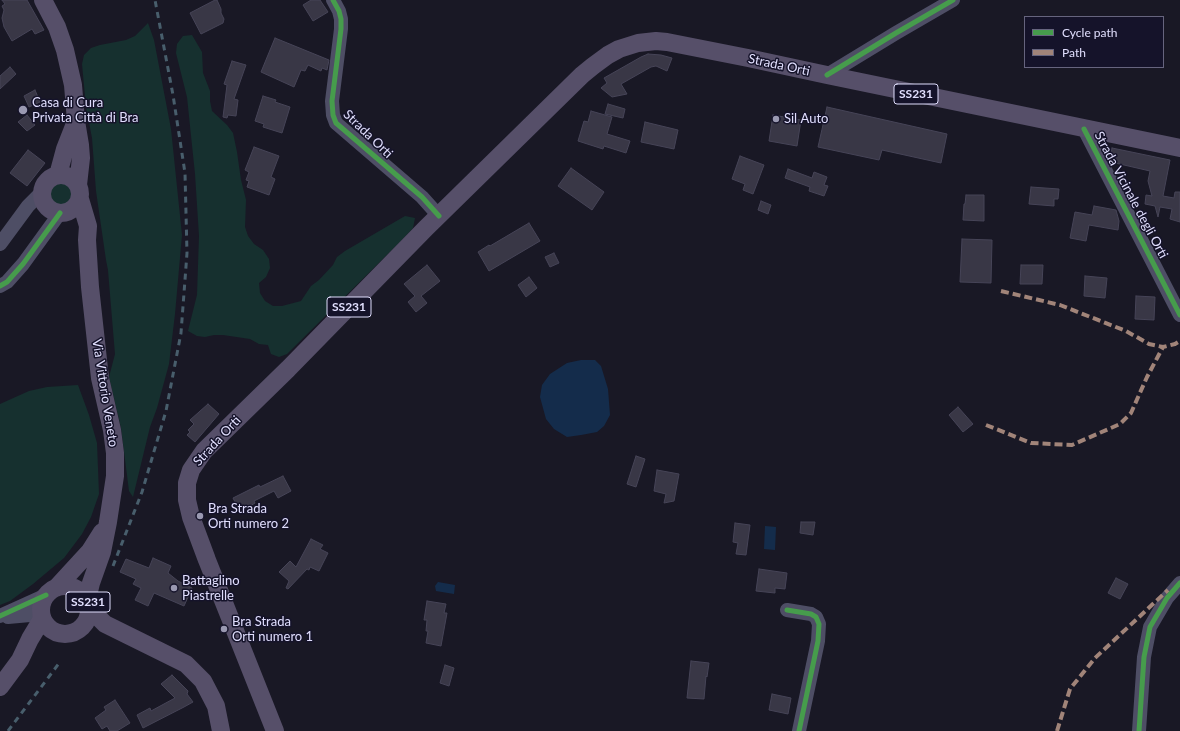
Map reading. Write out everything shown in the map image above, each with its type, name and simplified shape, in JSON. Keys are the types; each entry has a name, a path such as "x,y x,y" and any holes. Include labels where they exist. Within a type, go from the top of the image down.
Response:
{"main road":[{"path":"43,0 65,50 73,85 81,158 79,192 75,208 63,213 54,212 44,204 42,198 44,186 52,177 58,175 64,175 75,180 79,192"},
{"name":"Strada Orti","path":"275,731 191,517 187,500 187,483 191,470 204,451 288,369 439,216 588,70 608,55 628,46 648,42 667,42 1180,148"},
{"path":"58,175 65,149 76,121"},
{"name":"Via Vittorio Veneto","path":"79,192 88,226 87,240 90,287 100,378 112,430 115,453 115,476 108,522 102,552 92,583 89,604"},
{"name":"Via Vittorio Veneto","path":"63,213 78,222 87,240"},
{"name":"Via Vittorio Veneto","path":"51,591 90,551 108,522"},
{"name":"SS231","path":"0,687 20,660 42,616 42,604 51,591 63,586 70,587 78,589 83,594 97,616 105,624 186,664 203,682 216,706 222,731"},
{"name":"SS231","path":"20,660 39,643 57,634 74,634 81,630 89,616 89,604"},
{"path":"42,616 46,626 57,634"},
{"name":"SS231","path":"81,630 128,636"}],"street":[{"name":"Strada Orti","path":"333,0 339,11 341,19 332,101 333,115 336,123 422,197 439,216"},
{"path":"827,75 953,0"},
{"name":"Strada Vicinale degli Orti","path":"1084,129 1180,315"},
{"path":"0,244 28,206 42,192"},
{"path":"0,286 7,282 23,264 63,213"},
{"path":"1139,731 1144,657 1150,627 1168,598 1180,583"},
{"path":"3,617 51,591"},
{"path":"787,610 811,614 816,617 819,624 818,641 799,731"},
{"path":"3,617 42,616"},
{"path":"3,617 22,624 27,629 30,639"}],"green space":[{"path":"148,23 154,40 171,129 182,235 169,364 157,408 150,427 133,497 129,491 121,428 109,377 115,354 108,270 96,191 92,138 86,107 82,64 84,55 91,48 126,40 135,36"},
{"path":"192,35 202,52 203,73 210,91 212,111 233,133 246,200 245,227 248,236 254,244 263,250 269,259 270,268 266,277 259,283 260,293 265,301 273,306 282,306 301,301 311,286 333,265 337,257 345,251 405,216 415,218 413,228 400,242 287,354 279,357 271,354 268,345 259,344 250,339 223,335 205,337 197,336 188,331 197,295 199,236 195,174 187,97 176,53 177,44 183,36"},
{"path":"61,183 69,186 72,194 69,202 61,205 53,202 50,194 53,186"},
{"path":"78,385 97,443 99,494 91,517 82,534 64,558 10,601 0,605 0,404 29,391 47,387"}],"water":[{"path":"581,360 595,360 601,366 608,389 610,415 604,426 597,432 567,437 554,429 546,419 540,397 542,385 550,374 567,363"},
{"path":"765,526 776,527 775,550 764,549"},
{"path":"438,582 455,585 454,594 436,591 435,586"}],"building":[{"path":"2,0 27,0 44,30 35,34 32,29 12,41 4,27 2,18 4,10 2,6 5,4"},
{"path":"217,0 221,9 224,19 223,23 201,34 190,13"},
{"path":"311,0 320,0 328,12 313,21 303,5"},
{"path":"275,38 329,60 327,70 322,68 321,71 308,65 305,71 301,70 294,87 261,72"},
{"path":"648,54 672,58 667,71 656,66 651,67 621,84 627,94 612,97 601,88 607,83 604,78"},
{"path":"232,61 246,65 234,99 238,100 236,116 228,115 227,118 223,117 227,85 224,84"},
{"path":"10,67 16,74 0,89 0,76"},
{"path":"35,90 40,102 29,107 24,96"},
{"path":"263,96 276,100 275,102 290,107 282,133 263,127 264,124 255,121"},
{"path":"608,104 625,109 623,118 605,114"},
{"path":"827,107 947,134 941,163 882,150 879,160 818,147"},
{"path":"591,111 612,117 607,134 630,141 626,153 604,146 603,149 578,141 584,121 588,122"},
{"path":"27,115 35,125 27,131 18,122"},
{"path":"773,115 801,120 797,146 769,141"},
{"path":"645,122 678,130 674,149 641,142"},
{"path":"254,147 279,156 271,177 275,179 269,195 247,187 249,181 246,180 249,172 245,170"},
{"path":"1112,148 1170,160 1163,196 1174,198 1175,192 1180,192 1180,222 1170,219 1172,209 1160,207 1158,217 1155,206 1145,204 1146,195 1152,196 1148,181 1150,171 1111,162"},
{"path":"28,150 45,163 27,186 10,173"},
{"path":"740,156 764,165 753,194 743,190 745,184 732,179"},
{"path":"571,168 604,192 592,210 558,186"},
{"path":"788,169 812,178 814,172 827,177 824,185 828,186 824,196 809,191 810,187 785,178"},
{"path":"1031,187 1059,189 1058,199 1054,199 1054,206 1029,204"},
{"path":"966,195 984,195 984,221 963,220"},
{"path":"761,201 771,205 768,214 758,210"},
{"path":"1094,206 1116,210 1119,221 1118,230 1089,225 1086,241 1070,238 1075,212 1092,215"},
{"path":"529,223 540,241 489,271 478,252"},
{"path":"962,239 992,240 991,283 960,282"},
{"path":"554,253 559,263 550,267 545,257"},
{"path":"427,265 440,281 421,296 427,303 416,312 408,302 415,296 404,284"},
{"path":"1021,265 1043,265 1042,284 1020,284"},
{"path":"1085,276 1107,278 1105,298 1084,296"},
{"path":"529,277 537,288 526,297 518,285"},
{"path":"1136,296 1155,297 1154,320 1135,319"},
{"path":"208,404 219,414 195,442 187,435 190,432 188,430 194,424 190,420"},
{"path":"958,407 973,424 963,432 949,415"},
{"path":"636,456 645,459 636,487 627,484"},
{"path":"657,470 679,474 674,501 664,503 666,494 654,491"},
{"path":"283,476 291,491 278,498 274,491 254,501 255,503 240,512 233,498 259,485 260,487"},
{"path":"801,522 815,522 813,535 800,533"},
{"path":"735,523 750,525 746,555 736,554 738,543 733,542"},
{"path":"311,539 323,545 320,549 328,553 319,571 310,567 309,570 307,569 288,589 286,588 289,581 279,572 290,561 296,567"},
{"path":"153,558 171,566 168,573 178,581 192,588 184,606 154,593 148,606 135,600 141,588 133,584 136,579 120,572 126,559 149,568"},
{"path":"759,569 787,573 785,589 775,588 775,593 756,591"},
{"path":"1116,578 1128,584 1120,599 1108,593"},
{"path":"427,601 446,604 444,613 447,613 441,646 426,643 428,631 426,631 427,620 424,620"},
{"path":"691,661 709,663 704,699 687,698"},
{"path":"445,665 454,668 449,686 440,683"},
{"path":"172,675 188,691 187,694 193,702 143,728 137,715 150,708 151,711 175,698 161,684"},
{"path":"772,694 791,698 788,714 769,710"},
{"path":"115,700 130,723 117,731 110,731 107,726 102,729 95,718 106,710 104,707"}],"railway":[{"path":"113,566 142,492 166,411 181,333 187,253 185,173 173,95 155,0"},
{"path":"8,731 60,662"}],"marked path":[{"path":"1001,291 1060,305 1126,331 1149,344 1163,347 1180,341"},
{"path":"986,425 1031,443 1072,445 1120,424 1131,413 1147,377 1163,347"},
{"path":"1057,731 1070,689 1095,658 1168,590"}],"cycle path":[{"path":"333,0 339,11 341,19 332,101 333,115 336,123 422,197 439,216"},
{"path":"827,75 953,0"},
{"path":"1084,129 1180,315"},
{"path":"0,286 7,282 23,264 60,213"},
{"path":"1139,731 1144,657 1150,627 1167,598 1180,583"},
{"path":"0,616 46,595"},
{"path":"787,610 811,614 816,617 819,624 818,641 799,731"}],"place":[{"name":"Casa di Cura Privata Città di Bra","path":"23,110"},
{"name":"Sil Auto","path":"776,119"},
{"name":"Bra Strada Orti numero 2","path":"200,516"},
{"name":"Battaglino Piastrelle","path":"174,588"},
{"name":"Bra Strada Orti numero 1","path":"224,629"}]}
